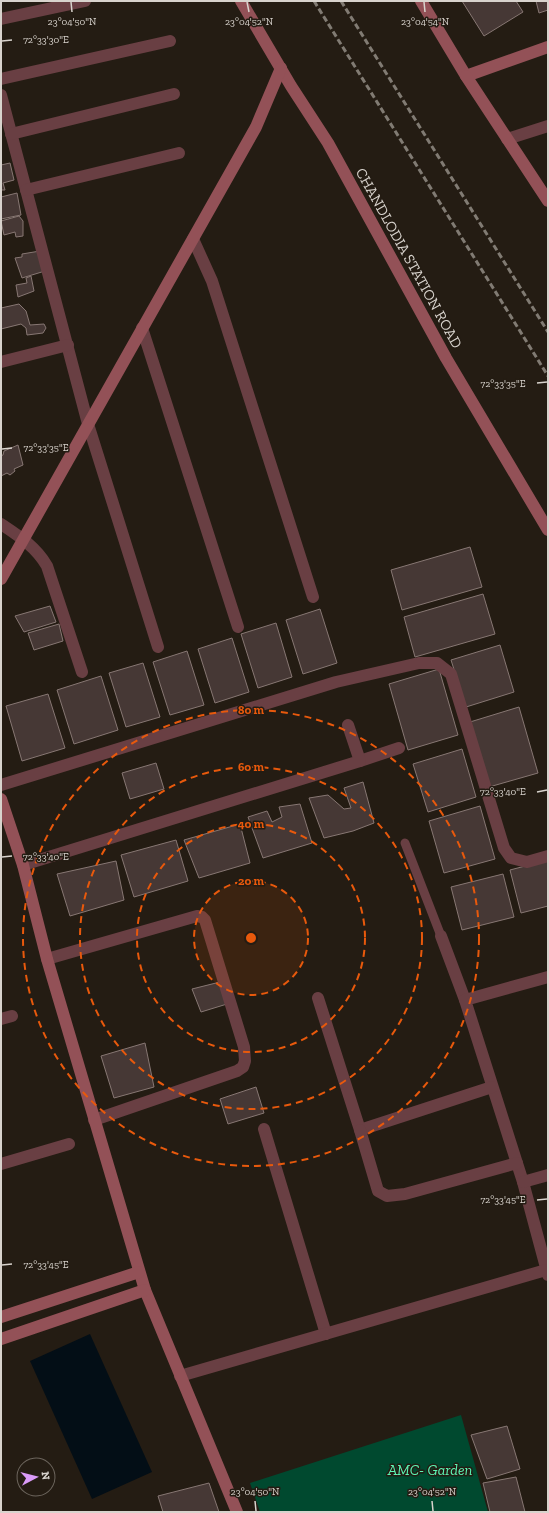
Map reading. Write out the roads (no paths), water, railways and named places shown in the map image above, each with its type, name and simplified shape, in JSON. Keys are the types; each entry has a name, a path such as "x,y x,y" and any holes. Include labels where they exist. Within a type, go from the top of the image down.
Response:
{"street":[{"path":"1,20 84,1"},
{"name":"CHANDLODIA STATION ROAD","path":"241,1 328,142 446,358 548,530"},
{"path":"421,1 466,76 548,201"},
{"path":"1,78 170,41"},
{"path":"466,76 548,47"},
{"path":"1,580 6,562 24,539 256,127 281,68"},
{"path":"11,134 174,94"},
{"path":"1,95 88,424 158,647"},
{"path":"507,139 548,126"},
{"path":"26,190 179,154"},
{"path":"193,239 212,281 313,597"},
{"path":"142,328 238,627"},
{"path":"1,362 68,345"},
{"path":"1,524 24,539 41,555 47,566 82,672"},
{"path":"1,785 336,682 418,663 437,663 451,674 504,848 511,858 527,862 548,856"},
{"path":"348,725 360,761"},
{"path":"23,865 399,748"},
{"path":"1,799 23,865 47,959 145,1290 237,1512"},
{"path":"47,959 197,916 202,917 205,920 244,1047 245,1061 243,1067 237,1071 94,1120"},
{"path":"180,1376 547,1272 523,1182 465,1000 440,936"},
{"path":"465,1000 548,977"},
{"path":"318,998 378,1191 387,1196 406,1194 517,1164"},
{"path":"360,1130 492,1087"},
{"path":"264,1129 326,1334"},
{"path":"1,1164 69,1144"},
{"path":"523,1182 548,1175"},
{"path":"1,1317 140,1272"},
{"path":"1,1340 145,1290"}],"lane":[{"path":"405,843 440,936"}],"railway":[{"path":"314,1 548,376"},
{"path":"341,1 548,332"}],"park label":[{"name":"AMC- Garden","path":"430,1470"}]}
